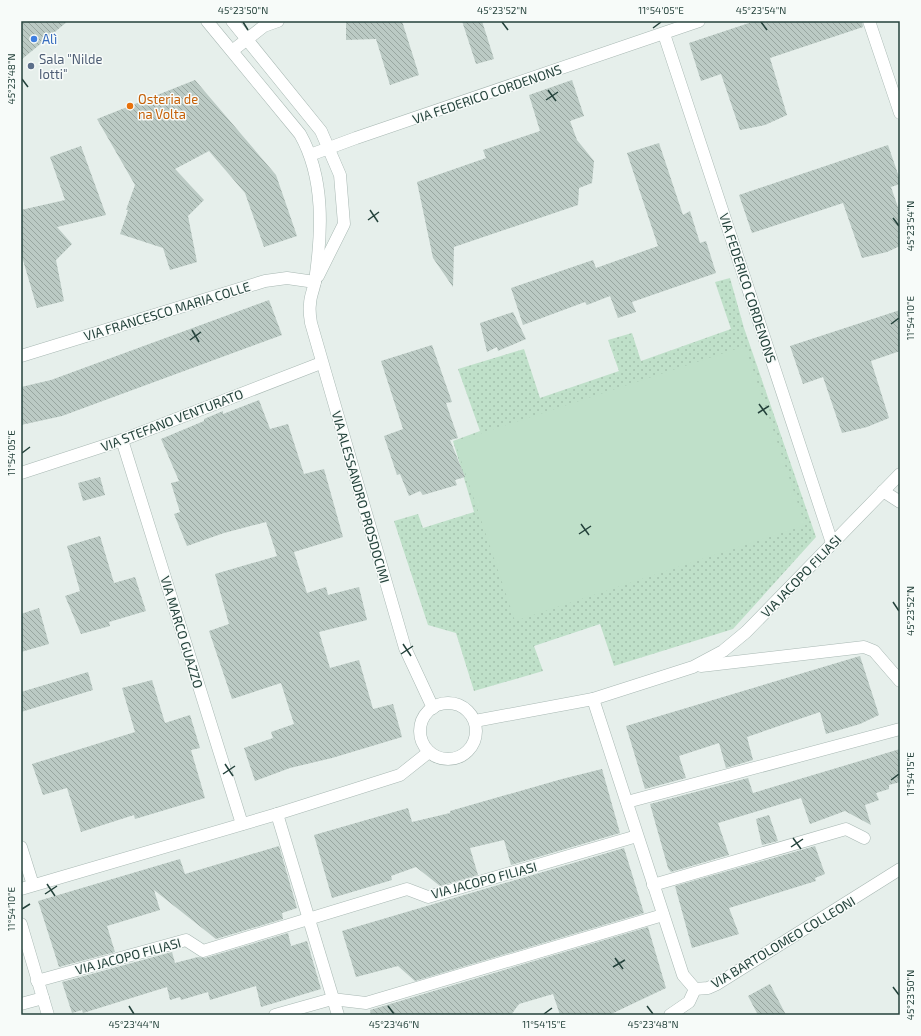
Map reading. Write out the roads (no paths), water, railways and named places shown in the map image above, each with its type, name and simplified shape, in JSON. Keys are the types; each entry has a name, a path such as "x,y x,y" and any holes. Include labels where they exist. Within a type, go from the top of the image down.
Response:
{"street":[{"name":"VIA ALESSANDRO PROSDOCIMI","path":"207,21 300,134 310,155 318,183 320,222 315,282 310,304 311,323 321,363 405,648 433,708"},
{"name":"VIA ALESSANDRO PROSDOCIMI","path":"232,21 321,131 330,148 340,175 344,224 315,282"},
{"path":"232,52 264,26 278,21"},
{"name":"VIA FEDERICO CORDENONS","path":"310,155 699,21"},
{"path":"869,21 900,113"},
{"name":"VIA FEDERICO CORDENONS","path":"664,34 832,543"},
{"name":"VIA FRANCESCO MARIA COLLE","path":"21,356 265,281 287,278 315,282"},
{"name":"VIA STEFANO VENTURATO","path":"21,473 122,440 321,363"},
{"name":"VIA MARCO GUAZZO","path":"122,440 242,824"},
{"name":"VIA JACOPO FILIASI","path":"692,667 736,642 882,490 900,474"},
{"path":"882,490 900,502"},
{"name":"VIA JACOPO FILIASI","path":"475,721 593,699 692,667 864,647 874,651 900,681"},
{"path":"593,699 683,975 695,989"},
{"path":"446,704 460,706 470,713 475,721 476,736 473,746 462,756 448,759 438,758 429,752 423,744 420,733 421,724 426,714 433,708 446,704"},
{"path":"627,802 900,729"},
{"path":"21,847 27,887 277,814 400,776 429,752"},
{"path":"277,814 338,1015"},
{"path":"653,885 846,829 864,838"},
{"name":"VIA JACOPO FILIASI","path":"38,981 186,940 203,951 407,889 428,897 637,836"},
{"name":"VIA BARTOLOMEO COLLEONI","path":"670,1015 689,1002 695,989 708,988 717,984 900,869"},
{"path":"275,1015 332,999 366,1003 663,915"},
{"path":"21,924 48,1015"},
{"path":"21,1004 43,998"}],"place":[{"name":"Alì","path":"34,39"},
{"name":"Sala \"Nilde Iotti\"","path":"31,66"},
{"name":"Osteria de na Volta","path":"130,106"}]}
